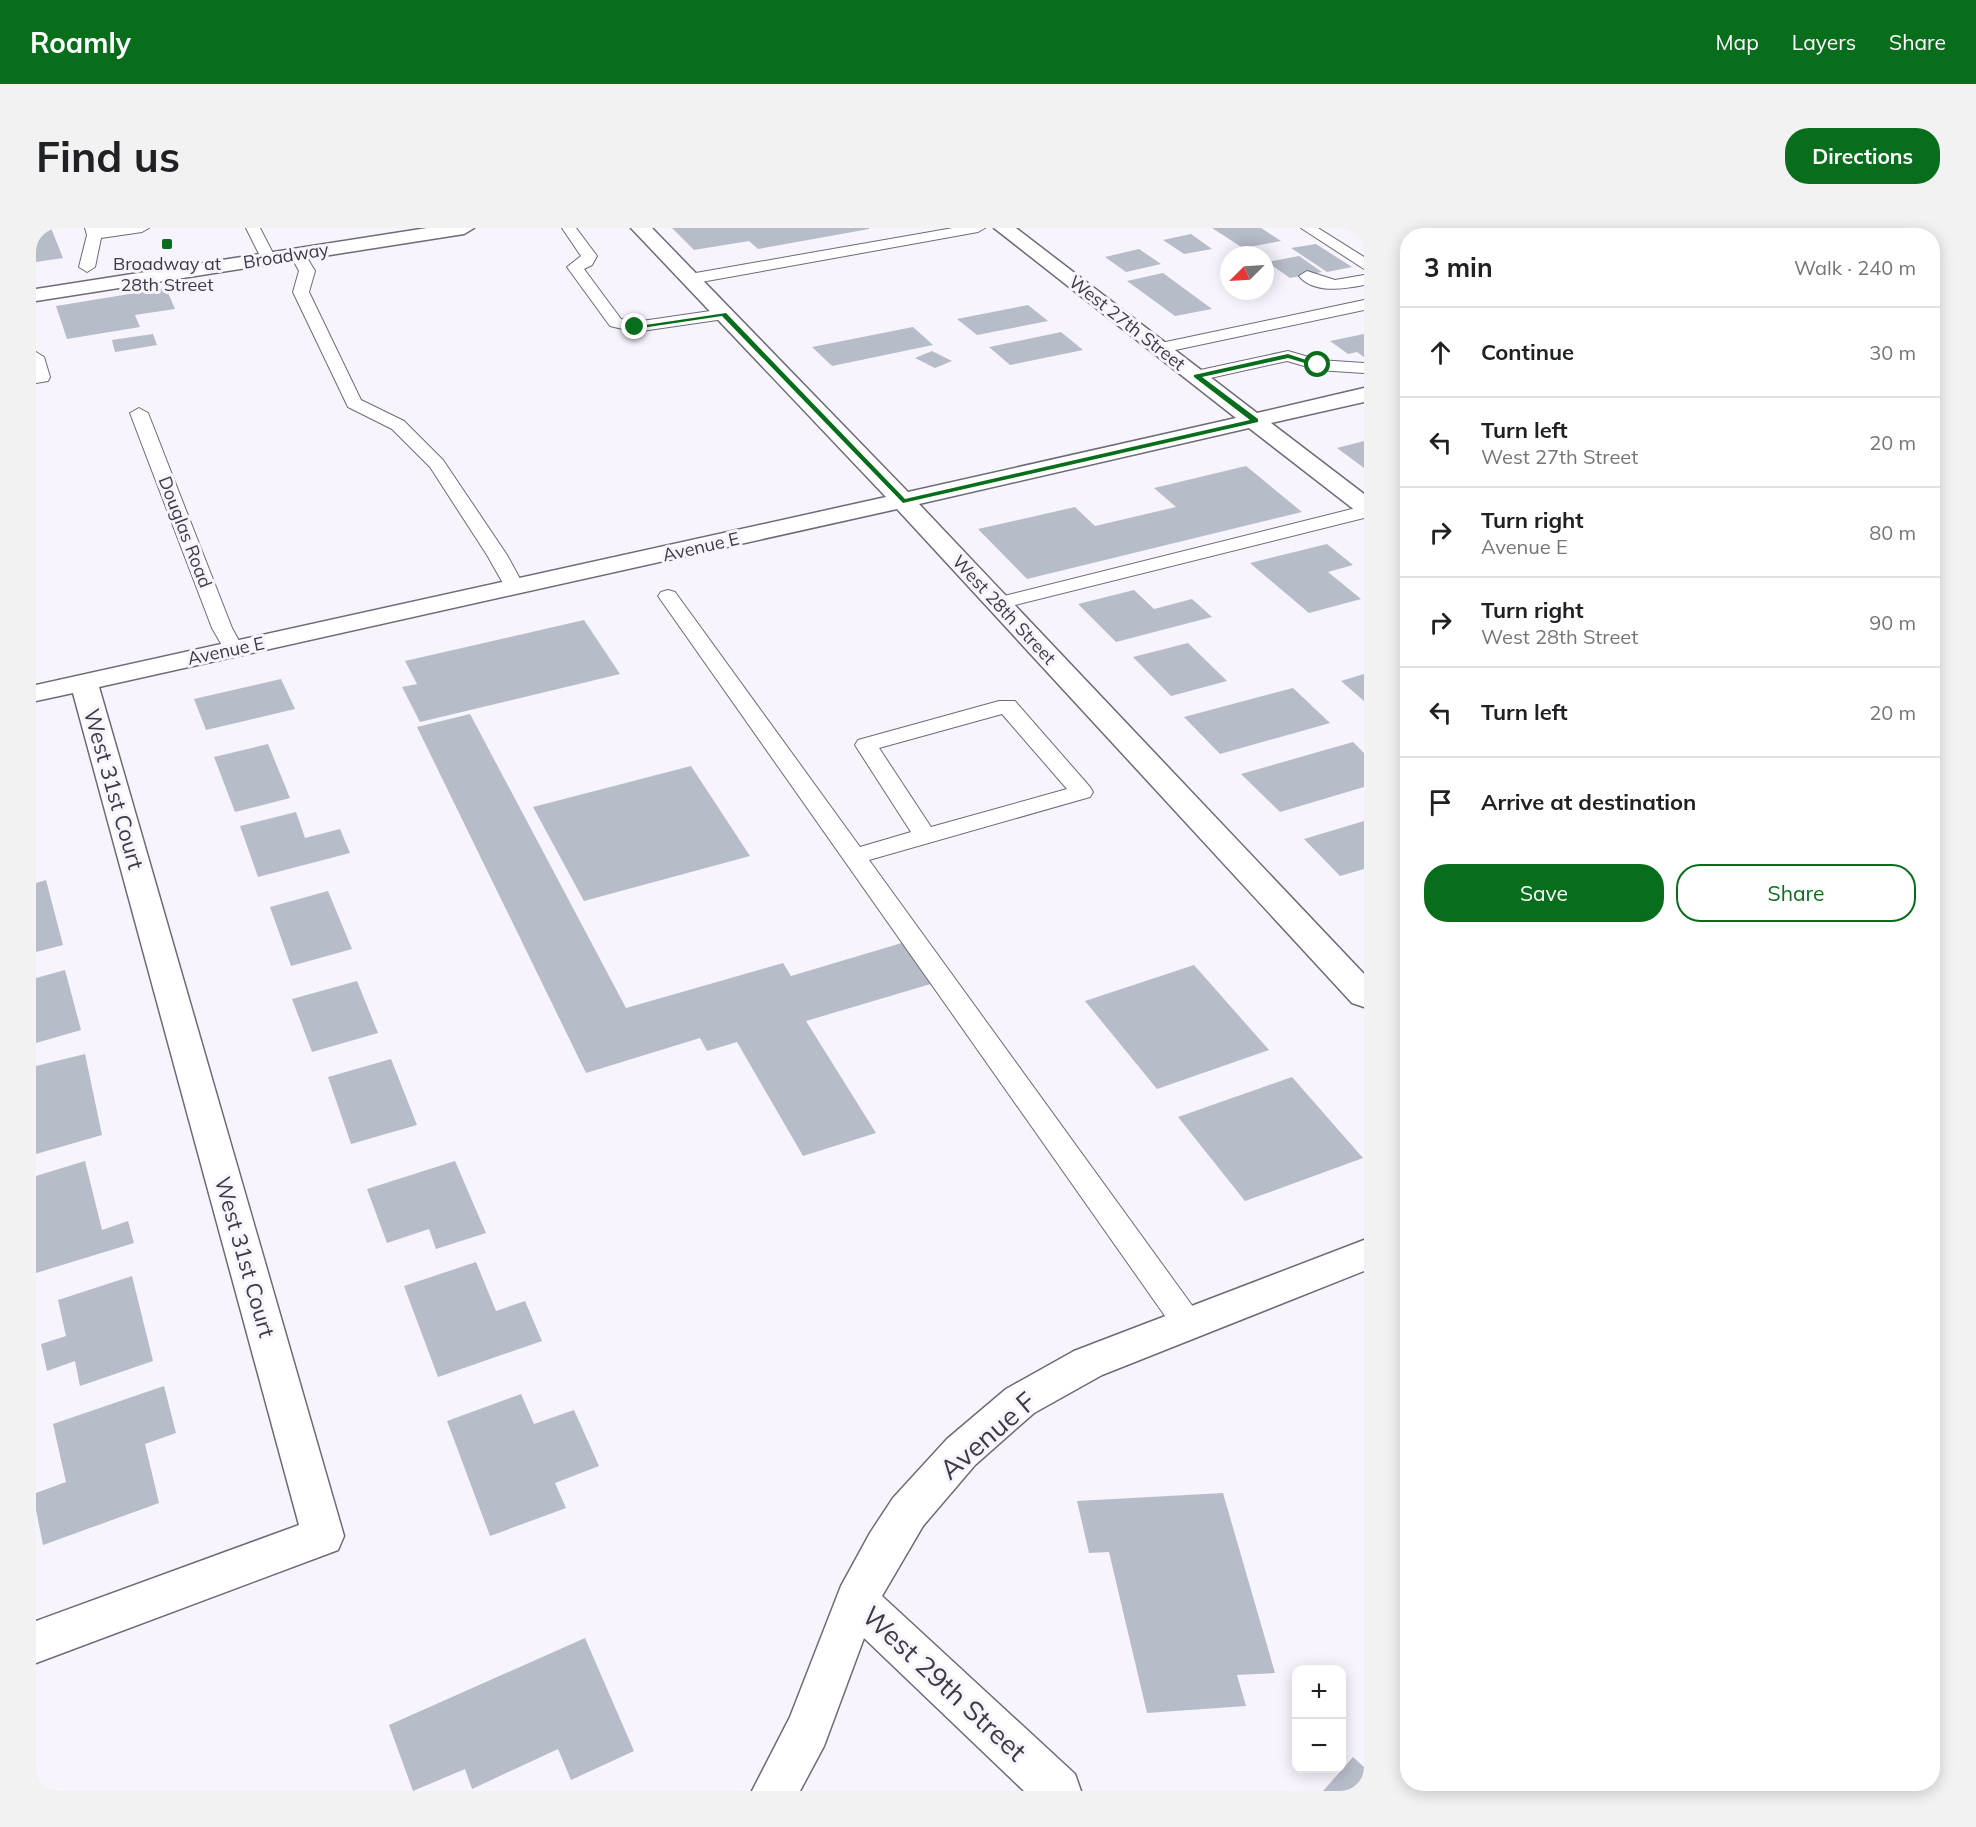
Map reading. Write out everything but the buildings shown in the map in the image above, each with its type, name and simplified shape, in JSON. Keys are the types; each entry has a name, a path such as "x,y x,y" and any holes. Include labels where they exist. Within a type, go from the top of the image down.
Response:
{"street":[{"name":"Broadway","path":"36,295 464,228"},
{"name":"West 28th Street","path":"641,228 903,501 1364,995"},
{"name":"West 27th Street","path":"1004,228 1364,506"},
{"name":"Broadway","path":"236,243 256,234 281,237"},
{"path":"67,270 110,263"},
{"name":"Avenue E","path":"36,693 516,588 1364,395"},
{"name":"West 31st Court","path":"36,1642 323,1536 84,682"},
{"name":"Avenue F","path":"775,1791 807,1730 856,1601 885,1547 908,1512 960,1452 1020,1401 1088,1363 1364,1255"},
{"name":"West 29th Street","path":"856,1601 1058,1791"}],"lane":[{"path":"87,267 93,232 142,228"},
{"path":"569,228 589,256 587,262 574,267 616,323 635,327 724,314"},
{"path":"690,279 978,228"},
{"path":"1308,228 1364,264"},
{"path":"256,234 268,259"},
{"path":"298,254 307,271 301,292 354,403 398,425 437,464 516,588"},
{"path":"1307,276 1321,284 1331,285 1364,280"},
{"path":"1161,348 1364,305"},
{"path":"1197,376 1288,356 1318,365 1364,368"},
{"path":"36,357 42,377 36,378"},
{"name":"Douglas Road","path":"139,413 222,628 234,650"},
{"path":"999,603 1364,512"},
{"path":"668,596 1188,1324"},
{"path":"854,856 926,837 948,831 1082,792 1007,706 866,745 926,837"}],"place":[{"name":"Broadway at 28th Street","path":"167,244"}],"route":[{"path":"635,327 724,314 903,501 1255,421 1197,376 1288,356 1318,365"}]}
